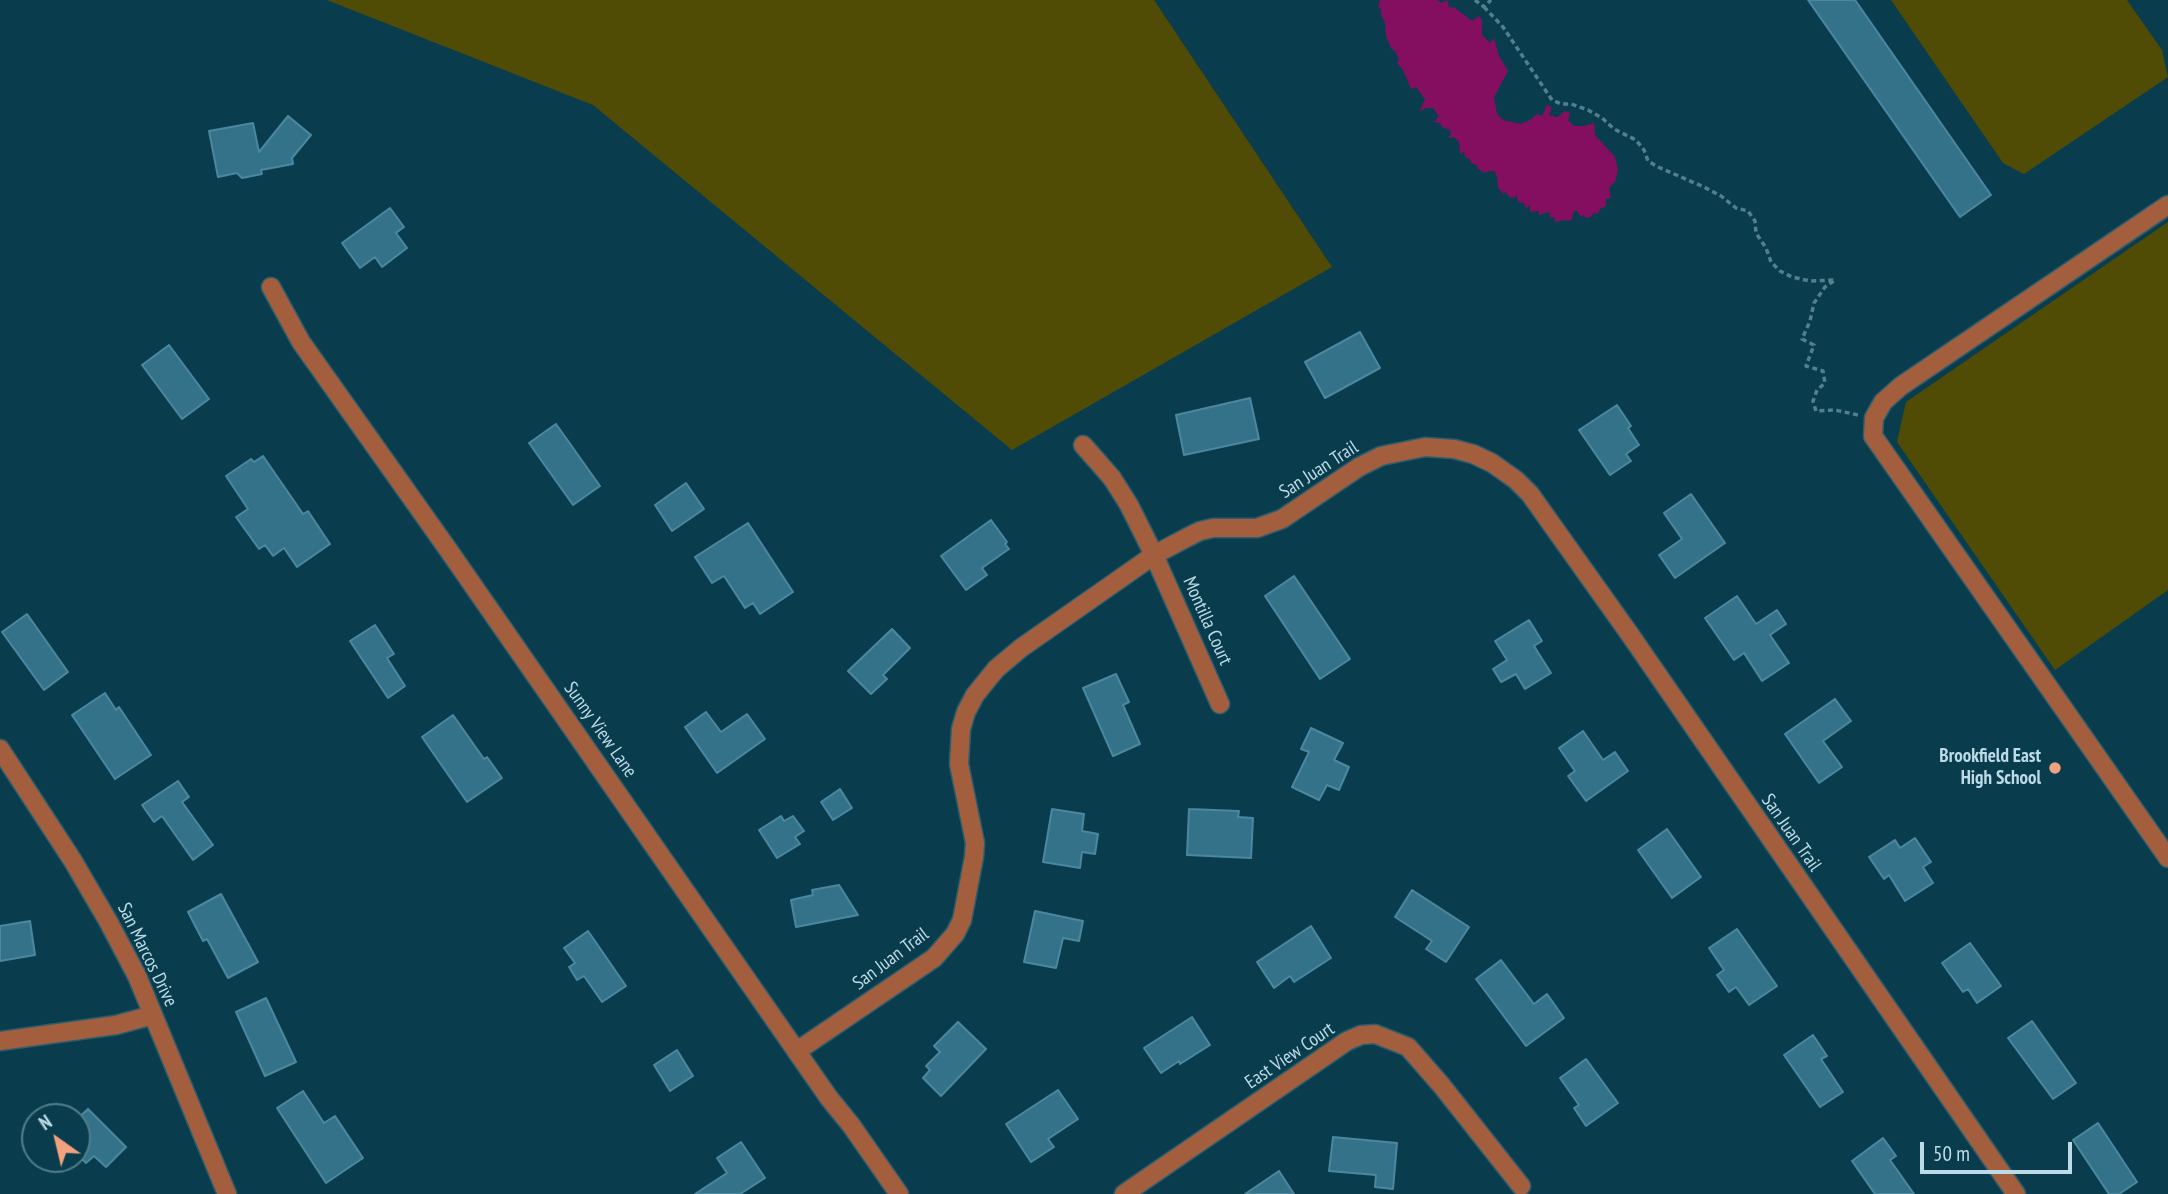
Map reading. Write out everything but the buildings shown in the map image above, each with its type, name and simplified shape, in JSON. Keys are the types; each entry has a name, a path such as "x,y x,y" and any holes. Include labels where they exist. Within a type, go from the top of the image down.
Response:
{"street":[{"path":"2168,205 1901,386 1883,402 1874,418 1873,436 2168,858"},
{"name":"Sunny View Lane","path":"271,288 301,342 899,1194"},
{"name":"Montilla Court","path":"1083,445 1112,478 1129,505 1220,704"},
{"name":"San Juan Trail","path":"797,1051 934,958 955,934 962,920 975,843 959,764 959,747 966,712 984,681 996,668 1020,648 1154,555 1200,531 1213,528 1257,528 1282,519 1359,467 1381,456 1425,447 1473,454 1492,463 1530,494 2016,1194"},
{"name":"San Marcos Drive","path":"0,749 73,861 137,976 226,1194"},
{"path":"0,1041 116,1025 153,1015"},
{"name":"East View Court","path":"1124,1194 1347,1041 1361,1035 1375,1034 1408,1047 1521,1186"}],"path":[{"path":"1475,0 1503,27 1552,100 1588,110 1614,129 1636,140 1648,161 1721,196 1736,208 1748,211 1755,220 1756,233 1771,262 1780,271 1810,281 1835,280 1825,287 1814,303 1810,321 1801,339 1814,345 1806,366 1823,371 1825,383 1817,390 1813,401 1816,411 1835,410 1874,418"},
{"path":"1484,7 1491,0"}],"shaded area":[{"path":"327,0 1154,0 1332,267 1012,450 593,105"},
{"path":"1380,0 1437,0 1441,3 1447,0 1449,7 1455,8 1472,21 1479,16 1482,20 1482,35 1490,43 1494,38 1499,56 1508,71 1494,97 1497,114 1503,120 1521,124 1537,114 1542,116 1547,105 1552,107 1549,115 1558,117 1565,111 1570,113 1568,120 1574,126 1594,123 1595,135 1615,157 1618,170 1615,182 1609,188 1611,198 1606,199 1606,206 1590,217 1581,217 1574,211 1571,221 1555,222 1549,212 1539,215 1539,211 1530,212 1530,205 1526,209 1524,203 1518,202 1517,195 1514,198 1509,197 1505,191 1504,195 1498,187 1494,171 1485,173 1478,169 1477,165 1466,158 1465,151 1460,154 1459,142 1454,137 1448,138 1450,130 1433,122 1438,115 1433,108 1419,112 1425,99 1416,87 1411,89 1397,63 1399,59 1386,36 1381,8 1378,9"},
{"path":"1891,0 2127,0 2162,50 2168,77 2024,174 2003,163"},
{"path":"2168,222 2168,590 2055,670 1897,442 1906,402"}],"place":[{"name":"Brookfield East High School","path":"2055,768"}]}
